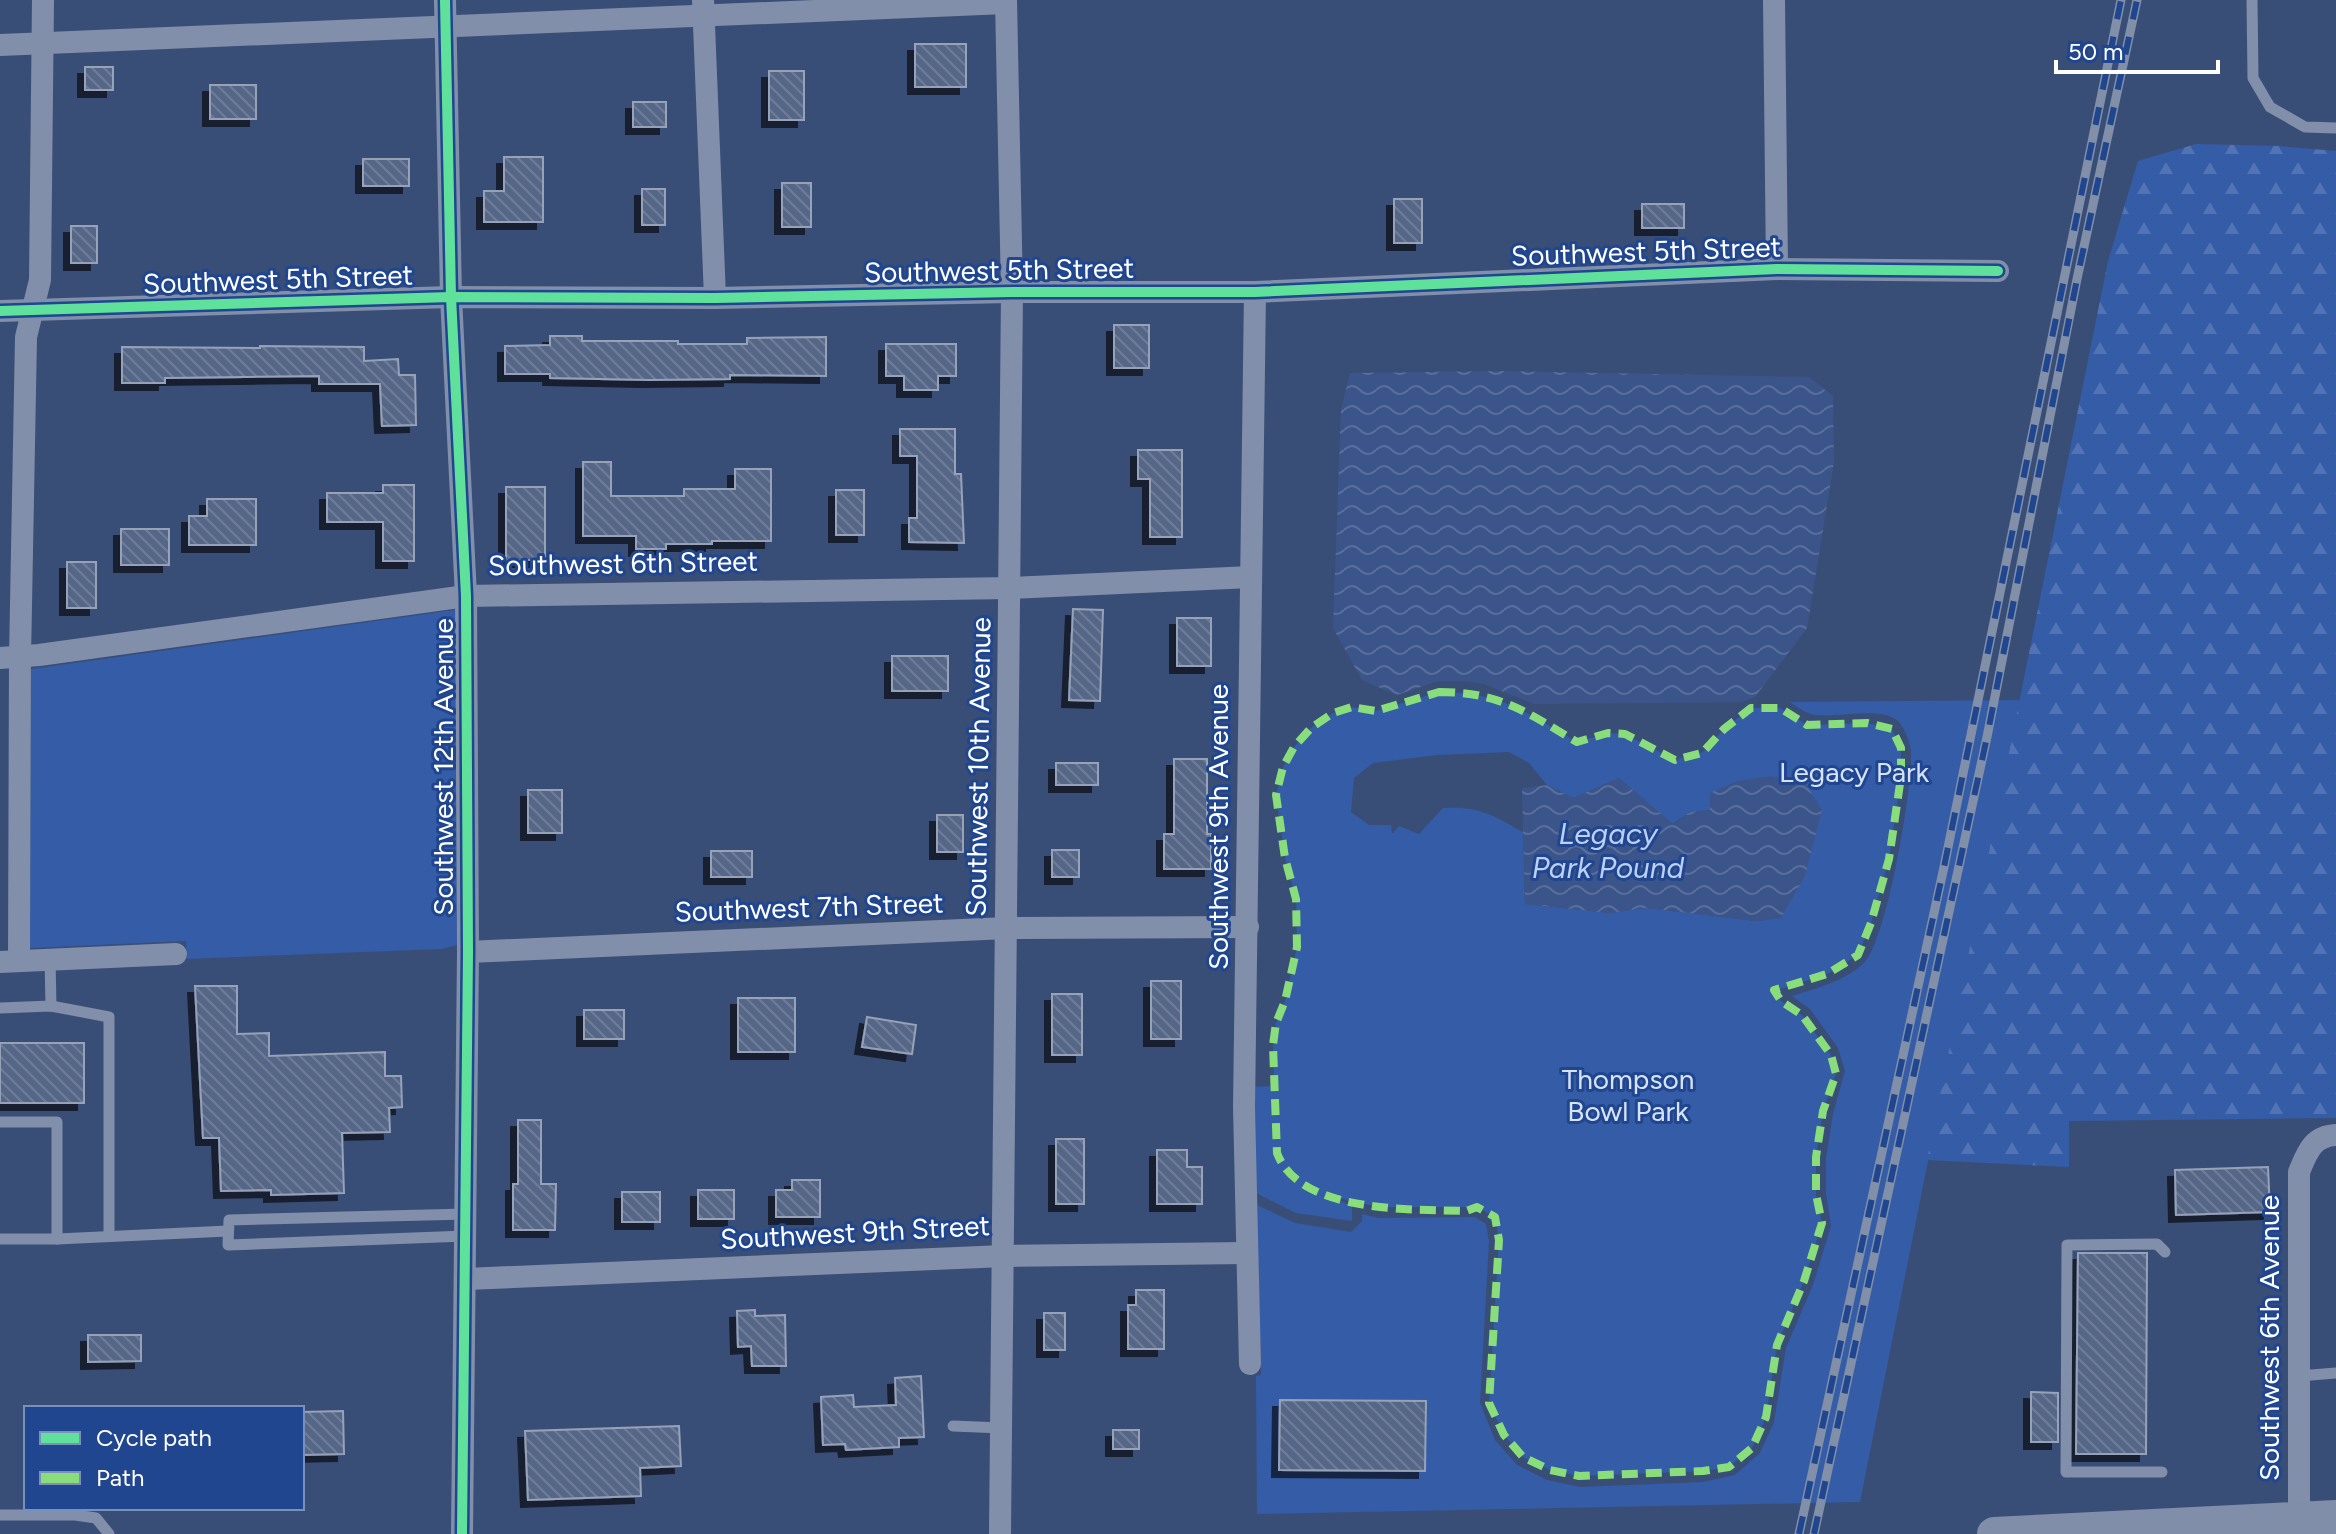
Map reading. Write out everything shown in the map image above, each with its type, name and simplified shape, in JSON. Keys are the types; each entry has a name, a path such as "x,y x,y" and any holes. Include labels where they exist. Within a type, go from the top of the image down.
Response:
{"main road":[{"path":"1994,1534 2299,1527 2336,1517"}],"street":[{"path":"43,0 40,280 26,337 10,658 9,961 176,954"},
{"name":"Southwest 12th Avenue","path":"445,0 451,297 466,596 467,1225 462,1534"},
{"path":"1774,0 1777,269"},
{"path":"0,45 445,27 703,8 1006,2"},
{"name":"Southwest 10th Avenue","path":"1000,1534 1012,292 1006,2"},
{"path":"703,8 715,298"},
{"name":"Southwest 5th Street","path":"0,311 451,297 715,298 1012,292 1255,292 1777,269 1998,271"},
{"name":"Southwest 9th Avenue","path":"1250,1364 1244,1107 1255,292"},
{"name":"Southwest 6th Street","path":"10,658 466,596 1010,588 1251,577"},
{"name":"Southwest 7th Street","path":"468,952 1007,928 1248,927"},
{"name":"Southwest 6th Avenue","path":"2299,1527 2299,1172 2310,1145 2336,1135"},
{"name":"Southwest 9th Street","path":"466,1279 1004,1256 1247,1253"}],"lane":[{"path":"2252,0 2253,78 2270,107 2305,127 2336,128"},
{"path":"50,959 51,1006"},
{"path":"0,1008 51,1006 109,1017 109,1236"},
{"path":"0,1122 57,1122 57,1239"},
{"path":"229,1220 467,1225 228,1245 229,1220"},
{"path":"0,1239 228,1231"},
{"path":"2162,1472 2066,1472 2067,1245 2157,1244 2165,1252"},
{"path":"2299,1376 2336,1373"},
{"path":"953,1426 1002,1428"},
{"path":"0,1515 96,1518 109,1534"}],"green space":[{"path":"2196,144 2336,151 2336,1118 2069,1121 2069,1167 1927,1160 2108,261 2138,161"},
{"path":"455,610 457,945 441,949 187,959 186,941 30,948 31,669"},
{"name":"Thompson Bowl Park","path":"1439,692 1479,696 1512,706 1577,742 1608,733 1625,734 1675,760 1703,752 1724,729 1751,708 1780,708 1807,725 1867,723 1892,729 1901,748 1901,777 1889,859 1871,923 1858,955 1827,974 1775,991 1781,1001 1802,1015 1831,1055 1836,1074 1823,1111 1816,1157 1816,1194 1822,1223 1804,1281 1777,1345 1766,1417 1752,1448 1729,1467 1703,1471 1579,1476 1550,1470 1523,1457 1504,1435 1489,1403 1499,1240 1495,1217 1477,1207 1378,1207 1327,1195 1352,1206 1352,1221 1296,1213 1256,1193 1253,1087 1274,1086 1276,1023 1285,1001 1297,947 1296,899 1285,858 1276,795 1283,767 1294,747 1311,728 1333,713 1352,707 1376,711","holes":["1509,752 1529,763 1547,785 1573,798 1619,778 1672,824 1690,812 1710,810 1781,918 1757,921 1645,908 1610,913 1525,904 1523,832 1503,821 1476,810 1443,808 1419,834 1399,826 1392,834 1391,825 1369,825 1351,812 1354,778 1373,763 1437,755"]},
{"path":"2020,700 1860,1502 1257,1514 1256,1376 1261,1375 1257,1205 1295,1223 1351,1232 1362,1221 1362,1214 1378,1218 1475,1217 1486,1224 1489,1241 1480,1403 1495,1440 1517,1465 1547,1480 1580,1487 1703,1482 1735,1475 1760,1453 1774,1422 1786,1348 1813,1285 1831,1226 1826,1193 1826,1158 1833,1114 1845,1071 1838,1048 1810,1009 1792,996 1848,975 1864,963 1873,949 1897,862 1908,796 1911,751 1900,723 1892,717 1870,713 1811,714 1790,702"}],"water":[{"path":"1501,371 1809,377 1833,396 1834,462 1807,628 1755,697 1742,702 1534,704 1484,684 1464,681 1438,681 1397,695 1362,680 1333,628 1341,410 1350,373"},
{"name":"Legacy Park Pound","path":"1771,776 1805,783 1822,810 1805,876 1781,918 1757,921 1645,908 1610,913 1525,904 1522,788 1547,785 1573,798 1619,778 1673,824 1690,812 1710,810 1710,793 1737,781"}],"building":[{"path":"915,44 966,44 966,87 915,87"},
{"path":"85,67 113,67 113,90 85,90"},
{"path":"769,71 804,71 804,120 769,120"},
{"path":"210,85 256,85 256,119 210,119"},
{"path":"633,102 666,102 666,127 633,127"},
{"path":"504,157 543,157 543,222 484,222 484,191 504,191"},
{"path":"363,159 409,159 409,186 363,186"},
{"path":"782,183 811,183 811,227 782,227"},
{"path":"642,189 665,189 665,225 642,225"},
{"path":"1394,199 1422,199 1422,243 1394,243"},
{"path":"1642,204 1684,204 1684,228 1642,228"},
{"path":"71,226 97,226 97,263 71,263"},
{"path":"1114,325 1149,325 1149,368 1114,368"},
{"path":"550,336 582,336 582,341 678,341 678,344 747,344 747,338 826,337 826,376 730,375 730,379 649,380 505,374 505,346 550,345"},
{"path":"886,344 956,344 956,376 938,376 938,390 904,390 904,376 886,376"},
{"path":"122,347 364,347 364,361 398,359 399,375 415,375 416,425 382,426 380,384 319,384 319,376 165,378 165,383 122,383"},
{"path":"900,429 955,429 955,474 961,474 964,543 909,542 909,518 917,518 917,456 900,456"},
{"path":"1138,450 1182,450 1182,537 1150,537 1150,479 1138,479"},
{"path":"583,462 611,462 611,496 684,496 684,489 735,489 735,469 771,469 771,541 712,541 712,544 666,544 666,549 636,549 636,536 583,536"},
{"path":"383,485 414,485 414,561 383,561 383,522 327,522 327,493 383,493"},
{"path":"506,487 545,487 545,560 506,560"},
{"path":"836,490 864,490 864,535 836,535"},
{"path":"207,499 256,499 256,545 189,545 189,516 207,516"},
{"path":"121,529 169,529 169,565 121,565"},
{"path":"67,562 96,562 96,608 67,608"},
{"path":"1073,609 1103,610 1100,701 1069,700"},
{"path":"1177,618 1211,618 1211,666 1177,666"},
{"path":"892,656 948,656 948,691 892,691"},
{"path":"1174,759 1207,759 1207,834 1211,834 1211,869 1164,869 1164,834 1174,834"},
{"path":"1056,763 1098,763 1098,785 1056,785"},
{"path":"528,790 562,790 562,833 528,833"},
{"path":"937,815 963,815 963,852 937,852"},
{"path":"1052,850 1079,850 1079,877 1052,877"},
{"path":"711,851 752,851 752,877 711,877"},
{"path":"1151,981 1181,981 1181,1039 1151,1039"},
{"path":"195,986 237,986 237,1034 269,1033 269,1056 385,1052 385,1076 401,1076 402,1107 389,1108 390,1132 342,1133 344,1193 271,1195 271,1190 221,1191 219,1138 203,1138"},
{"path":"1052,994 1082,994 1082,1055 1052,1055"},
{"path":"738,998 795,998 795,1052 738,1052"},
{"path":"584,1010 624,1010 624,1039 584,1039"},
{"path":"867,1017 916,1025 912,1054 862,1047"},
{"path":"0,1043 84,1043 84,1103 0,1103"},
{"path":"518,1120 541,1120 541,1184 556,1184 555,1230 513,1230 513,1184 518,1184"},
{"path":"1056,1139 1084,1139 1084,1204 1056,1204"},
{"path":"1157,1150 1187,1150 1187,1167 1202,1167 1202,1204 1157,1204"},
{"path":"2268,1167 2270,1212 2176,1215 2175,1170"},
{"path":"792,1180 820,1180 820,1217 776,1217 776,1190 792,1190"},
{"path":"698,1190 734,1190 734,1219 698,1219"},
{"path":"622,1192 660,1192 660,1222 622,1222"},
{"path":"2078,1253 2147,1253 2146,1454 2076,1454"},
{"path":"1136,1290 1164,1290 1164,1349 1128,1349 1128,1305 1136,1305"},
{"path":"755,1310 755,1316 785,1315 786,1366 752,1366 751,1346 738,1347 737,1311"},
{"path":"1044,1313 1065,1313 1065,1350 1044,1350"},
{"path":"88,1335 141,1335 141,1361 88,1362"},
{"path":"921,1376 924,1437 899,1438 899,1447 846,1450 845,1444 823,1445 821,1397 853,1395 854,1407 896,1405 895,1378"},
{"path":"2031,1392 2058,1393 2058,1442 2031,1442"},
{"path":"1280,1400 1426,1401 1425,1471 1279,1470"},
{"path":"343,1411 344,1454 304,1455 304,1412"},
{"path":"679,1426 681,1466 640,1468 641,1496 528,1500 525,1431"},
{"path":"1113,1430 1139,1430 1139,1449 1113,1449"}],"railway":[{"path":"1799,1534 1944,867 2121,0"},
{"path":"1814,1534 1987,737 2077,279 2137,0"}],"marked path":[{"path":"1439,692 1496,700 1527,713 1577,742 1608,733 1625,734 1675,760 1702,753 1724,729 1751,708 1780,708 1807,725 1867,723 1892,729 1901,748 1901,777 1889,859 1871,923 1858,955 1827,974 1774,990 1781,1001 1802,1015 1831,1055 1836,1074 1823,1111 1816,1157 1816,1194 1822,1223 1804,1281 1777,1345 1766,1417 1752,1448 1729,1467 1703,1471 1579,1476 1550,1470 1523,1457 1504,1435 1489,1403 1499,1240 1495,1217 1477,1207 1466,1211 1417,1210 1333,1198 1309,1188 1290,1173 1277,1153 1273,1045 1297,947 1296,899 1285,858 1276,795 1283,767 1294,747 1311,728 1333,713 1352,707 1376,711 1439,692"}],"cycle path":[{"path":"445,0 451,297 466,596 468,952 462,1534"},
{"path":"0,311 451,297 715,298 1012,292 1255,292 1777,269 1998,271"}],"park label":[{"name":"Legacy Park","path":"1854,772"}]}
